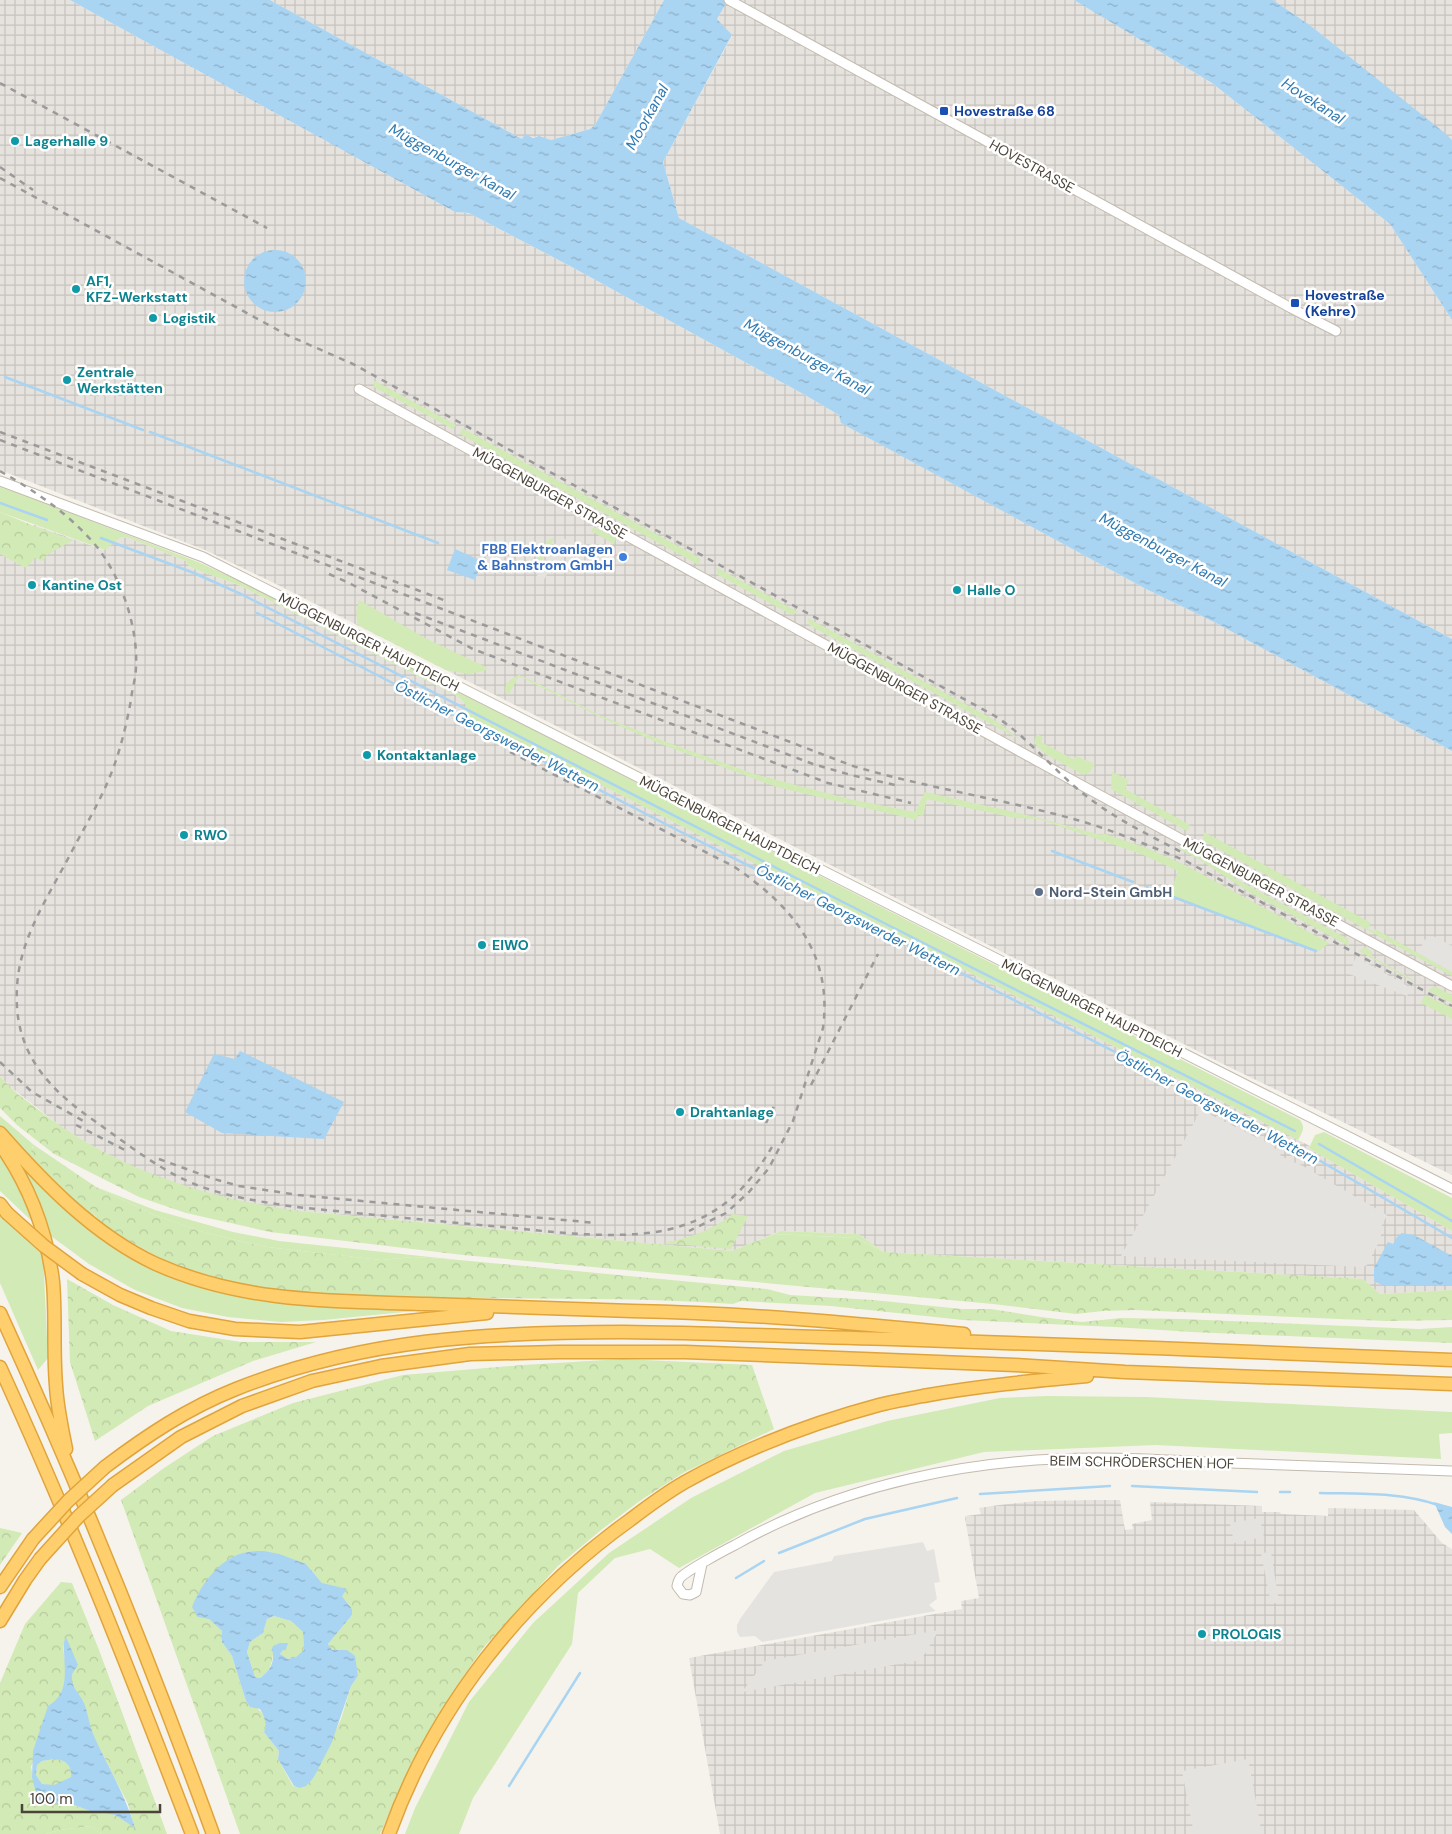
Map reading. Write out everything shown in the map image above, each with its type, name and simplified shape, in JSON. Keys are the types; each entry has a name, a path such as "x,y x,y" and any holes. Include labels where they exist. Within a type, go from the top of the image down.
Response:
{"highway":[{"path":"0,1133 55,1192 84,1218 119,1242 154,1263 189,1277 231,1290 328,1302 644,1311 784,1318 877,1325 1056,1344"},
{"path":"0,1144 30,1196 46,1243 53,1283 56,1392 71,1474"},
{"path":"4,1209 44,1246 82,1274 151,1308 190,1321 235,1329 300,1332 535,1309"},
{"path":"0,1313 71,1474 159,1691 213,1834"},
{"path":"0,1587 32,1539 68,1501 105,1467 138,1442 173,1421 234,1390 295,1368 336,1357 423,1341 521,1333 670,1333 1056,1344 1452,1360"},
{"path":"0,1621 40,1559 79,1516 113,1484 181,1437 242,1406 312,1381 381,1366 470,1354 685,1352 1015,1365 1124,1372 1452,1384"},
{"path":"0,1367 137,1691 192,1834"},
{"path":"389,1834 428,1748 460,1695 489,1654 522,1614 600,1541 683,1483 733,1457 785,1435 816,1423 882,1404 997,1385 1124,1372"}],"street":[{"name":"HOVESTRASSE","path":"729,0 1336,331"},
{"name":"MÜGGENBURGER STRASSE","path":"359,389 1452,986"},
{"name":"MÜGGENBURGER HAUPTDEICH","path":"0,481 203,557 1452,1189"},
{"name":"BEIM SCHRÖDERSCHEN HOF","path":"702,1564 758,1532 834,1500 911,1479 965,1468 1008,1462 1096,1458 1452,1471"}],"shaded area":[{"path":"0,0 70,0 455,212 469,213 570,266 805,395 839,415 842,423 1146,589 1214,622 1452,751 1452,1175 1227,1066 274,583 205,550 0,470"},
{"path":"270,0 664,0 595,125 590,129 551,140 539,136 522,139"},
{"path":"728,0 1074,0 1212,83 1390,224 1452,320 1452,639 679,218 663,162 732,36 717,19"},
{"path":"1273,0 1452,0 1452,140 1311,26"},
{"path":"34,525 104,550 121,537 129,538 186,561 190,567 241,586 459,697 466,705 462,714 1310,1146 1310,1149 1452,1231 1452,1290 1380,1294 1363,1279 884,1252 858,1234 780,1231 732,1251 299,1211 260,1206 179,1185 139,1170 98,1149 64,1129 8,1085 0,1076 0,530 26,544"},
{"path":"560,536 568,541 543,581 536,577"},
{"path":"1433,936 1452,946 1452,972 1418,953 1425,939 1430,941"},
{"path":"1356,957 1411,988 1407,996 1349,974"},
{"path":"1201,1110 1272,1145 1282,1157 1301,1165 1387,1215 1381,1227 1381,1238 1367,1265 1363,1267 1121,1256"},
{"path":"1120,1500 1125,1530 1133,1529 1132,1524 1152,1520 1150,1502 1262,1506 1262,1512 1328,1516 1328,1508 1414,1510 1442,1543 1452,1549 1452,1834 720,1834 689,1658 962,1609 961,1601 979,1598 966,1516 981,1514 979,1508 1037,1501"},
{"path":"1260,1518 1264,1537 1234,1543 1230,1523"},
{"path":"923,1542 927,1551 934,1549 940,1582 934,1583 937,1599 929,1605 936,1611 762,1642 755,1636 740,1637 737,1632 737,1625 740,1619 774,1572 832,1561 834,1556"},
{"path":"1271,1552 1279,1602 1271,1604 1261,1553"},
{"path":"939,1630 921,1660 742,1692 765,1661"},
{"path":"1248,1759 1262,1834 1194,1834 1182,1771"}],"green space":[{"path":"373,380 456,425 453,429 374,387"},
{"path":"462,428 700,558 699,565 460,434"},
{"path":"0,486 198,562 242,582 1300,1120 1303,1128 1301,1135 1298,1140 462,714 466,705 459,697 241,586 190,567 186,561 129,538 121,537 105,550 0,512"},
{"path":"0,512 73,540 47,555 43,561 35,558 26,568 0,554"},
{"path":"594,527 616,538 614,544 591,531"},
{"path":"555,537 536,571 531,570 547,541"},
{"path":"716,567 798,612 792,615 718,575"},
{"path":"359,600 425,638 488,668 484,671 468,674 446,670 358,625 356,612"},
{"path":"808,618 996,721 1019,739 809,625"},
{"path":"519,675 599,715 754,774 849,799 915,812 925,792 1031,816 1101,835 1102,833 1144,847 1183,864 1329,943 1319,951 1170,895 1178,871 1141,854 1039,819 1015,818 927,799 923,816 918,815 917,820 777,787 661,744 600,717 519,676 509,694 505,692 506,684"},
{"path":"1037,734 1043,737 1041,742 1073,759 1076,756 1095,764 1090,772 1084,775 1047,755 1034,743"},
{"path":"1112,772 1129,780 1125,789 1190,825 1187,831 1111,789"},
{"path":"1204,832 1371,923 1368,929 1373,931 1375,929 1452,972 1452,976 1204,841"},
{"path":"1181,847 1228,871 1234,878 1348,939 1349,946 1249,892 1178,848"},
{"path":"1365,947 1372,952 1372,957 1412,979 1414,983 1359,951"},
{"path":"1433,987 1452,995 1452,1003 1428,991"},
{"path":"1425,995 1452,1008 1452,1019 1421,1003"},
{"path":"0,1076 19,1095 69,1131 130,1165 162,1178 229,1198 299,1211 732,1251 774,1234 856,1238 884,1252 1363,1279 1380,1294 1452,1290 1452,1320 1386,1321 1135,1310 1076,1314 993,1304 463,1255 270,1232 186,1213 139,1197 54,1154 17,1125 0,1108"},
{"path":"0,1116 34,1145 32,1148 92,1211 96,1219 58,1186 0,1126"},
{"path":"1324,1132 1452,1198 1452,1231 1310,1149 1315,1135"},
{"path":"34,1145 96,1187 152,1214 206,1233 267,1247 381,1260 413,1257 459,1260 767,1289 790,1295 873,1300 962,1309 991,1309 1082,1322 1121,1318 1419,1329 1452,1327 1452,1343 963,1320 831,1306 741,1301 733,1304 634,1300 386,1297 303,1293 226,1281 187,1270 160,1258 105,1226 92,1211 39,1162 31,1151"},
{"path":"0,1151 17,1179 37,1226 0,1191"},
{"path":"19,1163 52,1195 188,1281 435,1309 323,1320 281,1322 228,1317 182,1308 135,1290 89,1264 51,1236 32,1184"},
{"path":"96,1187 155,1210 233,1232 279,1241 459,1260 413,1257 381,1260 267,1247 206,1233 152,1214"},
{"path":"733,1214 748,1216 731,1249 663,1243 700,1233 717,1225"},
{"path":"0,1216 43,1255 48,1358 38,1370 0,1283"},
{"path":"780,1231 858,1234 884,1252 856,1238 774,1234"},
{"path":"67,1279 113,1305 171,1331 241,1342 316,1342 253,1361 148,1406 95,1441 70,1362"},
{"path":"622,1359 752,1365 774,1429 683,1473 641,1500 558,1566 484,1647 453,1691 414,1759 380,1834 240,1834 121,1500 164,1468 213,1436 293,1403 403,1375","holes":["306,1564 322,1583 342,1596 352,1609 352,1615 328,1644 332,1650 347,1650 358,1676 351,1686 341,1719 314,1777 299,1788 293,1786 278,1759 279,1751 264,1732 266,1722 264,1717 246,1701 232,1656 222,1642 222,1631 209,1619"]},
{"path":"1047,1396 1146,1397 1452,1412 1452,1433 1439,1434 1441,1459 1156,1445 984,1452 815,1493 679,1568 650,1549 615,1558 578,1593 572,1644 473,1798 459,1834 405,1834 415,1808 469,1702 533,1623 609,1553 691,1498 784,1451 887,1421 1000,1398"},
{"path":"0,1528 22,1533 0,1565"},
{"path":"61,1582 72,1583 99,1650 167,1834 101,1834 91,1826 45,1834 0,1834 0,1683 25,1624","holes":["66,1638 72,1673 71,1680 77,1694 83,1701 93,1735 128,1804 134,1827 115,1815 90,1811 66,1802 46,1804 38,1801 31,1767 63,1687 66,1672 64,1647"]},
{"path":"274,1616 291,1621 303,1632 304,1650 298,1656 286,1658 280,1654 287,1644 273,1654 268,1671 260,1678 255,1677 247,1652 250,1642 263,1633 267,1619"},
{"path":"55,1759 68,1764 71,1770 71,1777 54,1786 42,1784 36,1775 37,1765 42,1761"},
{"path":"91,1826 101,1834 45,1834 60,1830"}],"water":[{"path":"70,0 270,0 522,139 525,134 533,138 539,136 551,140 590,129 595,125 664,0 728,0 717,19 732,35 663,162 679,218 1452,639 1452,751 1214,622 1146,589 841,423 839,415 805,395 570,266 469,213 455,212"},
{"name":"Hovekanal","path":"1074,0 1273,0 1311,26 1446,134 1452,140 1452,320 1390,224 1212,83"},
{"path":"269,250 281,250 297,259 304,269 306,281 304,293 297,303 281,312 269,312 258,307 249,298 244,287 244,275 249,264 258,255"},
{"path":"455,549 482,561 475,580 447,570"},
{"path":"240,1051 344,1102 324,1139 222,1133 185,1112 214,1054 235,1059"},
{"path":"1402,1233 1414,1235 1452,1256 1452,1285 1382,1285 1374,1281 1374,1268 1388,1242 1393,1244"},
{"path":"1434,1502 1452,1507 1452,1534 1445,1527"},
{"path":"262,1551 279,1554 306,1564 322,1583 347,1589 342,1596 352,1609 352,1615 328,1644 332,1650 347,1650 355,1656 358,1676 351,1686 332,1742 314,1777 306,1786 299,1788 294,1786 278,1759 279,1751 264,1732 265,1720 260,1709 250,1707 246,1701 232,1656 222,1642 222,1631 209,1619 198,1617 192,1607 201,1589 213,1572 221,1565 238,1555","holes":["274,1616 291,1621 303,1632 304,1650 296,1657 288,1659 280,1654 286,1649 288,1643 280,1643 273,1646 273,1659 269,1668 260,1678 255,1677 247,1652 250,1642 263,1633 267,1619"]},
{"path":"66,1637 78,1665 72,1675 73,1685 84,1703 92,1732 121,1792 135,1828 115,1815 90,1811 66,1802 46,1804 38,1801 32,1777 33,1751 48,1706 56,1700 63,1686 65,1678 64,1642","holes":["59,1760 65,1762 69,1767 71,1777 54,1785 42,1784 36,1775 37,1765 42,1761"]}],"waterway":[{"path":"5,377 143,430"},
{"path":"150,432 438,543"},
{"path":"0,503 47,520"},
{"path":"101,538 194,573 243,595 1295,1131"},
{"name":"Östlicher Georgswerder Wettern","path":"257,613 677,830 866,924 1220,1106 1281,1138 1452,1238"},
{"path":"1052,851 1133,882"},
{"path":"1147,887 1316,951"},
{"path":"1319,1144 1452,1221"},
{"path":"980,1494 1110,1486"},
{"path":"1132,1486 1257,1492"},
{"path":"1280,1492 1290,1492"},
{"path":"1320,1493 1395,1496 1438,1505"},
{"path":"779,1553 865,1519 957,1498"},
{"path":"736,1578 764,1561"},
{"path":"509,1786 580,1673"}],"railway":[{"path":"0,83 267,228"},
{"path":"0,167 33,190"},
{"path":"0,178 287,335 353,364 995,716 1019,734 1073,785 1108,812 1185,854"},
{"path":"0,432 449,602"},
{"path":"0,440 853,766 909,781 1049,813 1131,838 1184,860 1452,1006"},
{"path":"0,471 52,504 76,524 97,547 114,573 126,603 131,619 136,651 135,675 129,710 122,741 112,771 95,808 45,900 29,934 19,970 17,1011 21,1032 28,1051 38,1068 65,1098 137,1152 191,1183 220,1193 296,1207 595,1235 642,1234 684,1225 699,1219 713,1212 736,1195 755,1173 772,1147"},
{"path":"329,574 473,649 828,783 911,803"},
{"path":"415,613 813,764 895,785"},
{"path":"510,752 733,866 773,897 790,915 804,934 814,954 821,977 824,1001 823,1028 793,1121 769,1168 749,1192 726,1213 689,1231"},
{"path":"811,1085 878,954"},
{"path":"0,1062 32,1092 87,1123"},
{"path":"766,1123 774,1106"},
{"path":"76,1125 125,1150"},
{"path":"159,1159 239,1186 298,1195 596,1223"}],"place":[{"name":"Hovestraße 68","path":"944,111"},
{"name":"Lagerhalle 9","path":"15,141"},
{"name":"AF1, KFZ-Werkstatt","path":"76,289"},
{"name":"Hovestraße (Kehre)","path":"1295,303"},
{"name":"Logistik","path":"153,318"},
{"name":"Zentrale Werkstätten","path":"67,380"},
{"name":"FBB Elektroanlagen & Bahnstrom GmbH","path":"623,557"},
{"name":"Kantine Ost","path":"32,585"},
{"name":"Halle O","path":"957,590"},
{"name":"Kontaktanlage","path":"367,755"},
{"name":"RWO","path":"184,835"},
{"name":"Nord-Stein GmbH","path":"1039,892"},
{"name":"ElWO","path":"482,945"},
{"name":"Drahtanlage","path":"680,1112"},
{"name":"PROLOGIS","path":"1202,1634"}],"water label":[{"name":"Moorkanal","path":"647,117"},
{"name":"Müggenburger Kanal","path":"452,162"},
{"name":"Müggenburger Kanal","path":"807,357"},
{"name":"Müggenburger Kanal","path":"1163,550"}]}
